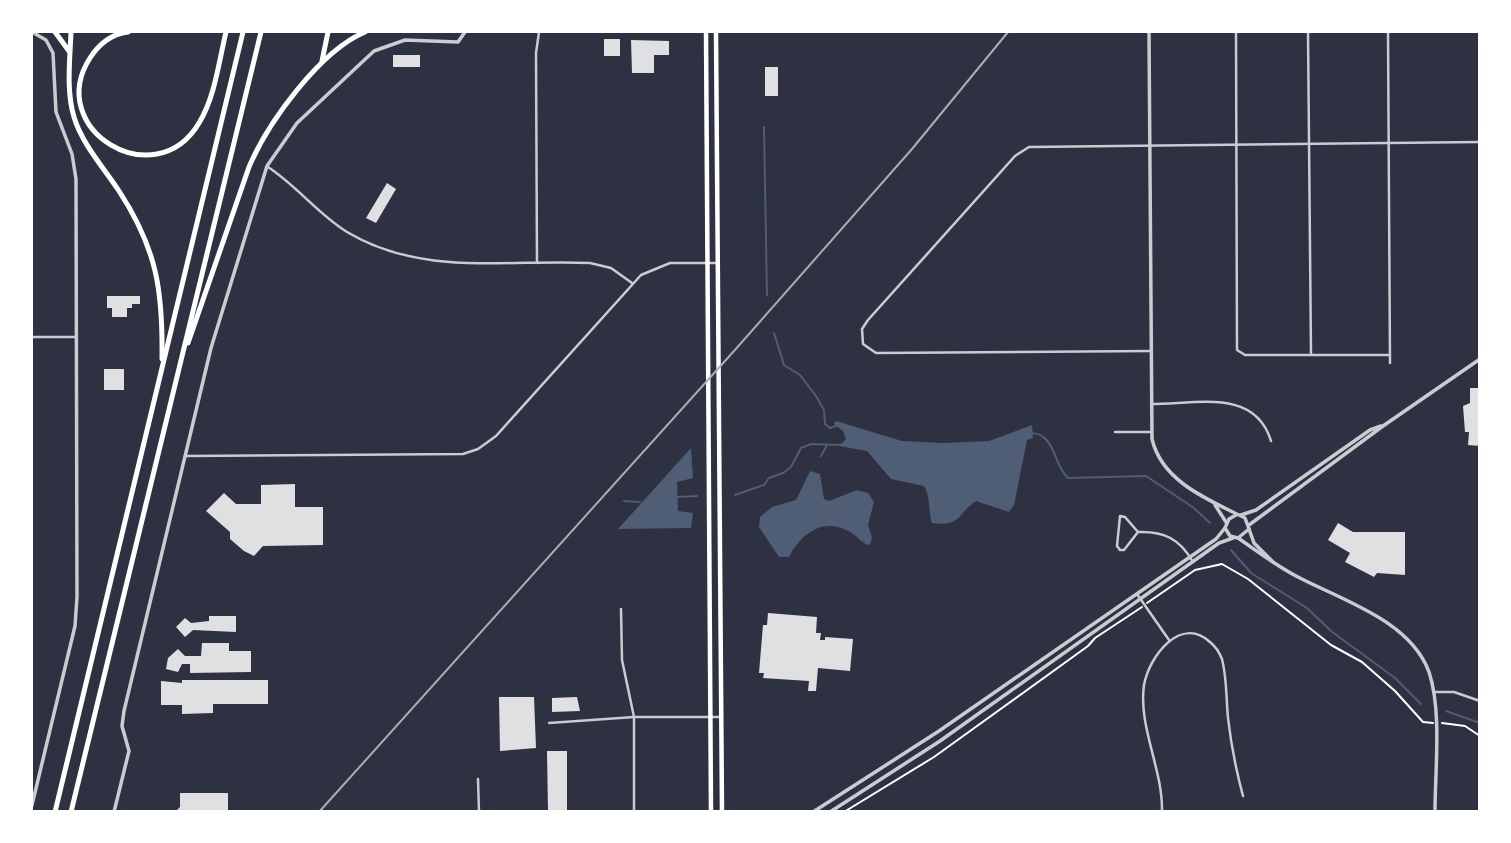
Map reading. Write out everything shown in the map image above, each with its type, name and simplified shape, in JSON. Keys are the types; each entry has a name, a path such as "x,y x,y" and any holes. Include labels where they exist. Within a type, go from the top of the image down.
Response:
{"highway":[{"path":"55,32 70,54"},
{"path":"71,32 71,94 75,120 138,222 156,265 162,303 162,370"},
{"path":"128,32 106,41 89,60 80,83 81,102 90,126 100,139 122,152 147,155 177,146 198,124 211,94 226,32"},
{"path":"54,811 243,32"},
{"path":"71,811 261,32"},
{"path":"321,64 328,32"},
{"path":"179,369 256,152 277,118 321,64 345,41 365,32"}],"main road":[{"path":"706,32 710,811"},
{"path":"716,32 722,811"}],"street":[{"path":"32,32 49,44 55,60 56,112 72,154 76,179 77,610 32,805"},
{"path":"114,811 129,751 122,726 124,710 211,348 267,166 297,123 374,51 405,40 458,42 465,32"},
{"path":"537,263 536,53 539,32"},
{"path":"1149,32 1154,450 1164,468 1239,515 1249,527 1254,543 1276,565"},
{"path":"1236,32 1239,354 1390,355"},
{"path":"1308,32 1311,355"},
{"path":"1388,32 1390,363"},
{"path":"1151,351 876,353 863,344 862,329 1024,149 1479,142"},
{"path":"267,166 345,231 385,251 435,262 598,264 611,268 632,283"},
{"path":"185,456 463,454 478,449 522,408 632,283 649,270 670,263 718,263"},
{"path":"32,337 76,337"},
{"path":"1473,362 1479,353"},
{"path":"830,811 940,741 1219,543 1236,538 1383,426 1479,359"},
{"path":"1152,404 1241,405 1262,419 1271,441"},
{"path":"813,811 930,737 1137,594 1190,556 1239,515 1256,510 1370,430 1383,426"},
{"path":"1115,432 1152,432"},
{"path":"1212,500 1236,538 1276,565 1394,628 1423,660 1434,692 1435,811"},
{"path":"1138,532 1124,550 1120,550 1117,546 1117,519 1120,516 1125,517 1138,532 1168,536 1194,562"},
{"path":"1137,594 1169,640"},
{"path":"621,609 622,660 634,717 634,811"},
{"path":"1162,811 1145,710 1144,685 1159,650 1169,640 1182,634 1196,634 1210,641 1221,656 1233,758 1243,796"},
{"path":"1434,692 1454,692 1479,701"},
{"path":"549,723 634,717 722,718"},
{"path":"478,779 479,811"}],"path":[{"path":"1149,602 1195,570 1216,563 1229,567 1331,645 1368,667 1395,691 1423,722 1465,726 1479,736"},
{"path":"844,811 985,721 1088,646 1095,638 1141,608"}],"water":[{"path":"836,421 902,441 989,441 1032,425 1033,438 1027,440 1014,505 1009,512 976,501 957,519 941,524 932,523 924,486 891,479 867,451 839,446 846,439 843,431 834,424"},
{"path":"691,448 693,478 677,482 678,511 693,513 691,528 618,529"},
{"path":"810,471 820,474 824,499 829,501 857,490 868,493 874,502 868,525 872,537 870,545 842,528 824,527 815,529 801,540 789,557 779,557 759,527 760,517 772,507 796,500"}],"building":[{"path":"604,39 620,39 620,56 604,56"},
{"path":"631,40 669,41 669,55 654,55 654,73 632,73"},
{"path":"393,55 420,55 420,67 393,67"},
{"path":"765,67 778,67 778,96 765,96"},
{"path":"387,183 396,189 376,223 366,218"},
{"path":"107,296 140,296 140,304 132,304 132,308 127,308 127,317 112,317 112,308 107,308"},
{"path":"104,369 124,369 124,390 104,390"},
{"path":"1470,388 1480,388 1480,446 1468,445 1469,432 1465,432 1463,406 1470,403"},
{"path":"295,484 295,507 323,507 323,545 263,546 254,556 230,539 230,532 206,511 224,493 236,504 261,504 261,485"},
{"path":"1338,523 1353,532 1405,532 1405,575 1377,573 1374,577 1345,562 1350,553 1328,540"},
{"path":"768,613 817,617 816,633 821,633 820,640 825,640 825,637 853,639 850,671 818,668 816,691 808,691 809,681 763,678 764,673 759,673 763,625 767,625"},
{"path":"209,616 236,616 236,632 193,630 185,637 176,627 185,618 191,623 209,621"},
{"path":"202,643 229,643 229,651 251,651 251,672 190,673 190,664 182,664 178,672 166,669 168,658 178,649 185,656 201,656"},
{"path":"182,680 268,680 268,704 213,704 213,713 182,714 182,705 161,705 161,681 182,683"},
{"path":"499,697 534,697 536,748 500,751"},
{"path":"577,697 580,711 552,712 552,698"},
{"path":"547,751 567,751 567,812 548,812"},
{"path":"180,793 228,793 228,812 175,812 180,807"}],"waterway":[{"path":"764,127 767,295"},
{"path":"774,333 784,365 800,375 816,396 824,410 825,424 830,428 836,426"},
{"path":"1031,433 1039,435 1050,444 1068,478 1146,476 1194,508 1210,523"},
{"path":"735,495 764,485 769,478 783,473 791,467 801,448 811,444 841,445"},
{"path":"821,456 827,445"},
{"path":"676,497 697,496"},
{"path":"624,501 640,502"},
{"path":"1231,550 1251,573 1307,608 1331,631 1395,678 1421,704"},
{"path":"1446,711 1480,723"}],"railway":[{"path":"319,812 734,351 912,149 1008,32"}]}
